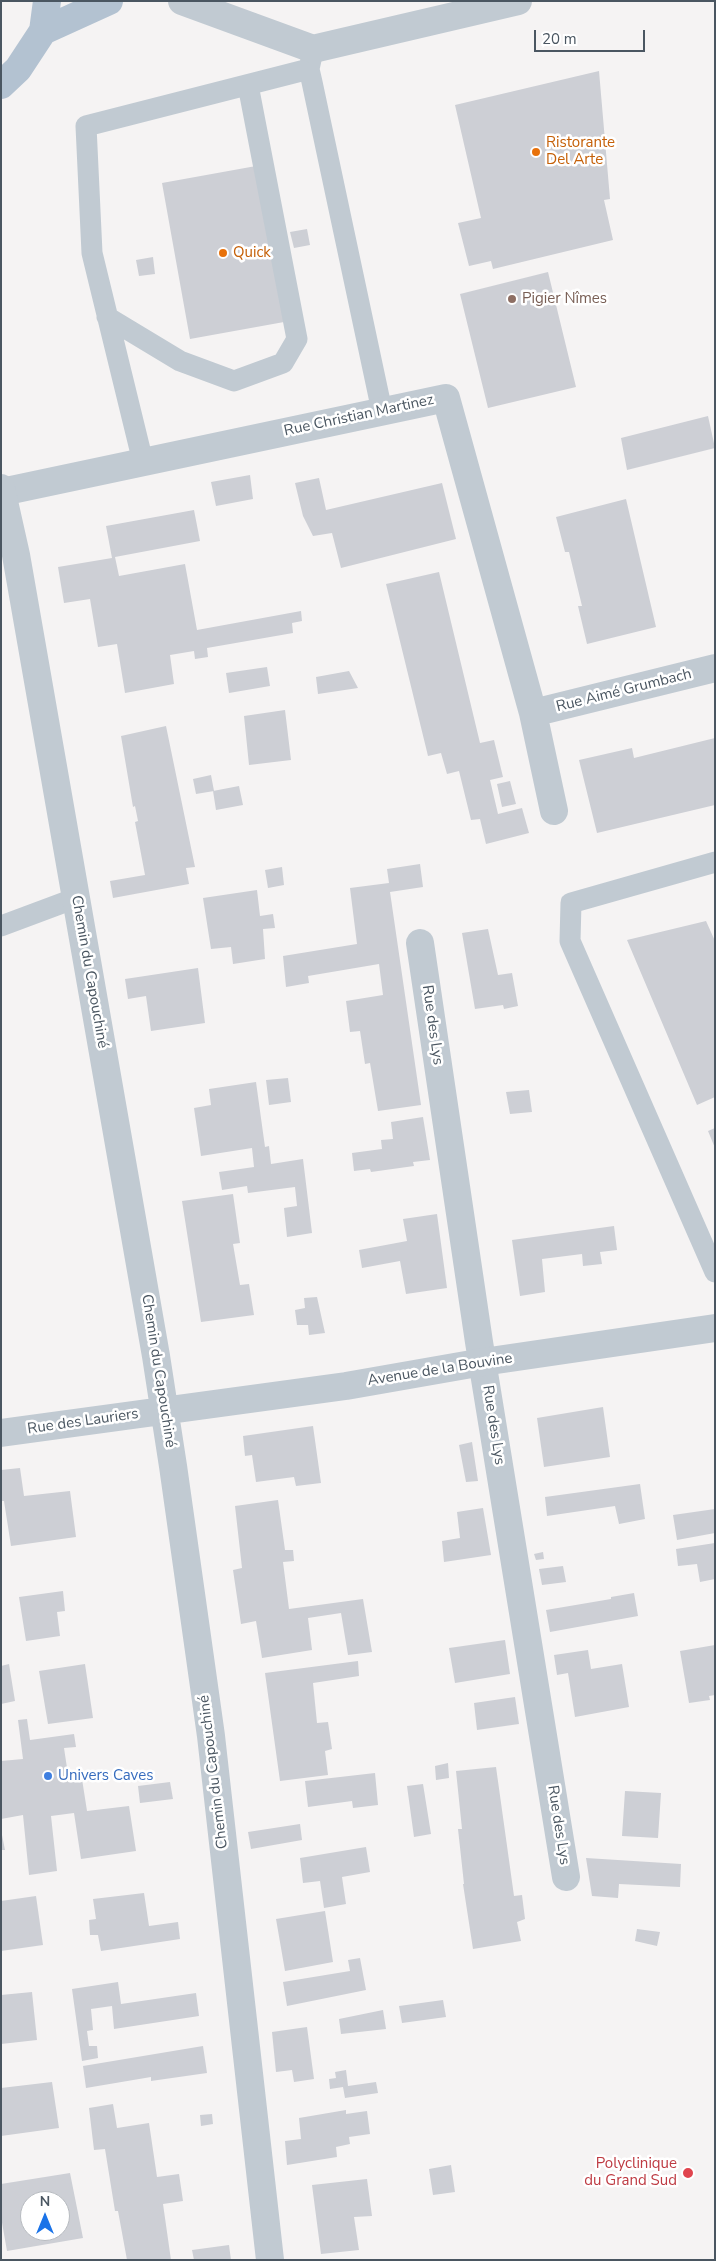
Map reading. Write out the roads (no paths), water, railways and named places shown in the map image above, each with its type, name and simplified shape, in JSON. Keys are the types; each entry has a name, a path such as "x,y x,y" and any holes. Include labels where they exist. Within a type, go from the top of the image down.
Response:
{"main road":[{"path":"1,85 18,69 43,30 47,1"},
{"path":"43,30 109,1"}],"street":[{"path":"182,1 311,59 518,1"},
{"name":"Rue Christian Martinez","path":"2,490 446,398 533,713 554,811"},
{"name":"Chemin du Capouchiné","path":"2,490 16,555 165,1411 211,1736 270,2260"},
{"name":"Rue Aimé Grumbach","path":"533,713 715,668"},
{"name":"Rue des Lys","path":"420,943 483,1362 566,1877"},
{"name":"Avenue de la Bouvine","path":"165,1411 346,1386 483,1362 715,1328"},
{"name":"Rue des Lauriers","path":"1,1433 165,1411"}],"lane":[{"path":"143,462 92,253 86,126 248,85 311,59 382,411"},
{"path":"107,317 180,361 234,381 283,363 296,339 248,85"},
{"path":"715,862 571,903 570,941 715,1272"},
{"path":"1,926 76,898"}],"place":[{"name":"Ristorante Del Arte","path":"536,152"},
{"name":"Quick","path":"223,253"},
{"name":"Pigier Nîmes","path":"512,299"},
{"name":"Univers Caves","path":"48,1776"},
{"name":"Polyclinique du Grand Sud","path":"688,2173"}]}
